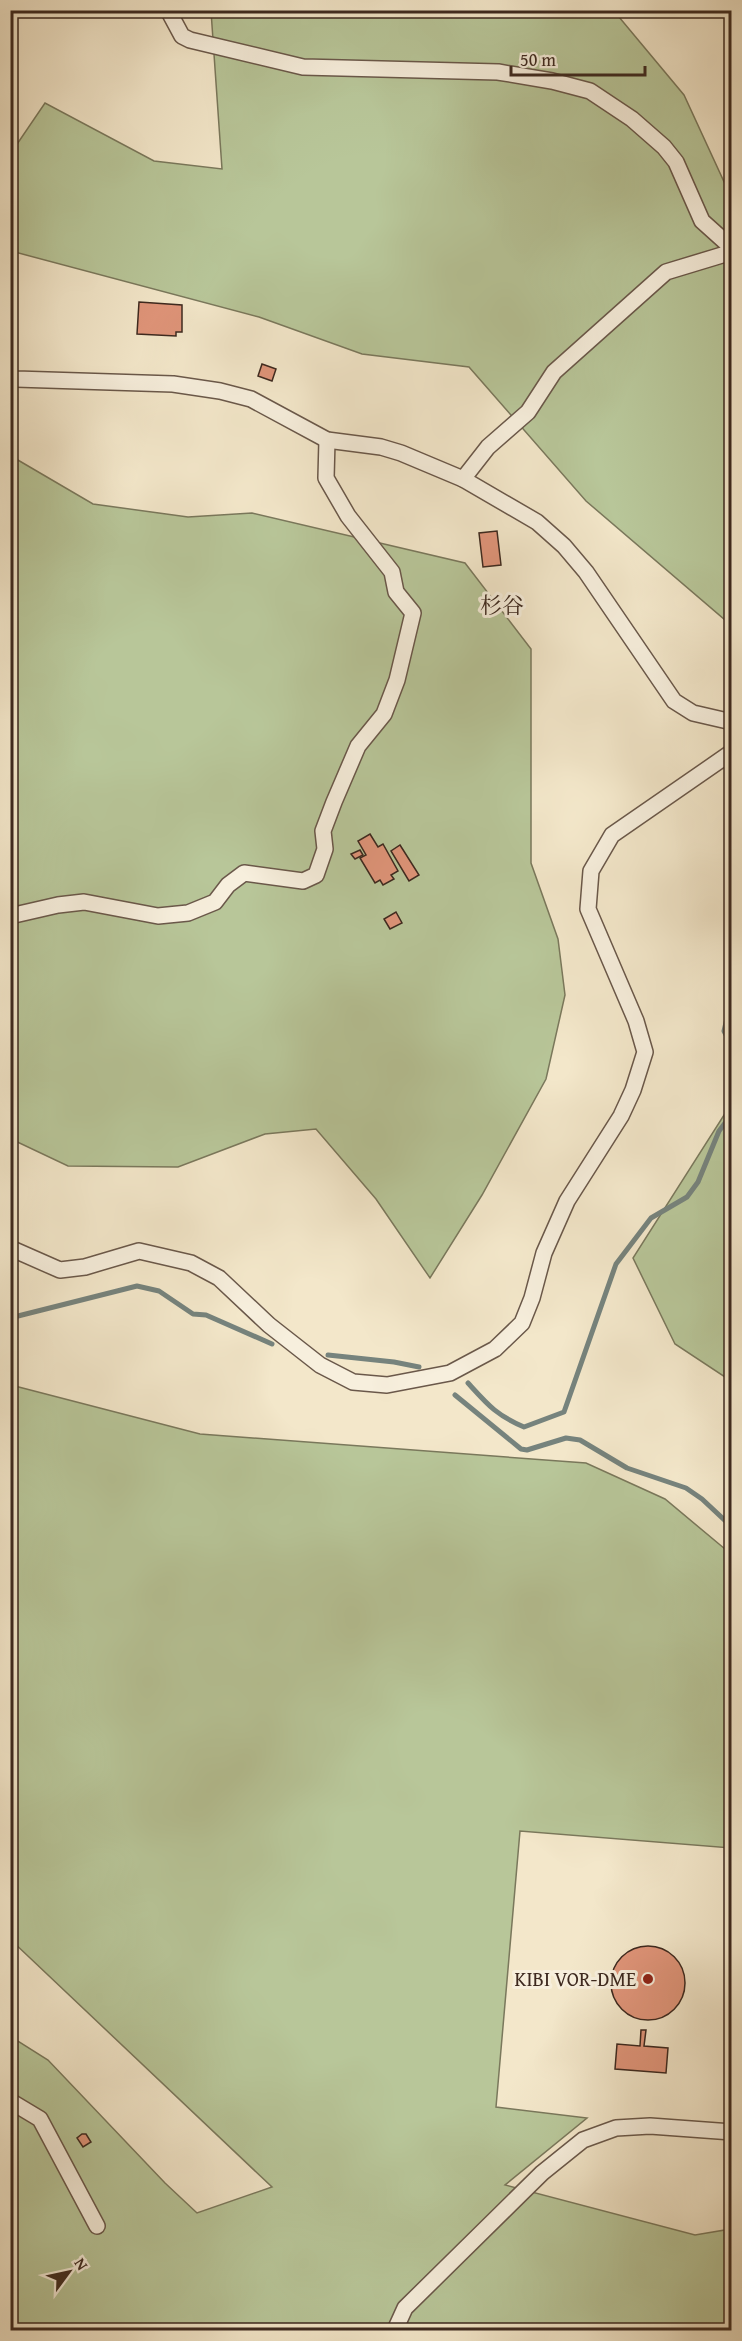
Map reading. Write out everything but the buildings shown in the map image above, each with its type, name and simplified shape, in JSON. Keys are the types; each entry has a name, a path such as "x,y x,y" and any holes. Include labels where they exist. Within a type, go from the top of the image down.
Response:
{"street":[{"path":"168,10 182,36 190,40 303,67 498,72 552,81 590,91 632,119 664,147 676,162 702,221 732,250 666,272 554,372 528,412 488,447 463,479"},
{"path":"10,377 173,384 220,391 251,399 327,440 381,447 463,479 537,522 564,546 586,572 674,701 693,713 732,722"},
{"path":"10,916 58,905 84,902 159,916 188,913 215,902 228,885 244,873 303,881 316,875 325,849 323,831 358,746 384,714 397,680 413,613 396,592 392,572 348,516 326,478 327,440"},
{"path":"10,1248 60,1270 85,1267 139,1251 190,1263 219,1278 269,1325 320,1365 353,1382 387,1385 450,1373 495,1349 522,1323 532,1298 544,1253 567,1201 621,1116 633,1090 645,1052 636,1021 588,909 591,870 612,835 732,752"},
{"path":"10,2102 40,2119 98,2226"},
{"path":"395,2331 405,2308 542,2174 583,2140 616,2128 650,2126 732,2132"}],"green space":[{"path":"211,11 614,11 684,95 731,197 731,625 586,501 469,367 362,354 259,317 11,251 11,153 45,103 154,161 222,169"},
{"path":"11,456 93,504 188,517 252,513 465,563 531,649 531,863 558,939 565,995 546,1079 482,1195 430,1278 376,1199 316,1129 265,1134 178,1167 68,1166 11,1139"},
{"path":"731,1104 732,1381 675,1344 633,1258"},
{"path":"11,1385 200,1434 586,1463 665,1499 731,1554 731,1848 520,1831 496,2107 587,2118 505,2185 695,2235 731,2229 731,2330 11,2330 10,2036 48,2060 165,2183 197,2213 272,2187 11,1940"}],"waterway":[{"path":"732,998 724,1031 732,1046"},
{"path":"468,1383 493,1409 524,1427 564,1412 616,1264 651,1218 687,1197 698,1182 719,1131 732,1114"},
{"path":"10,1318 137,1286 159,1291 193,1314 206,1315 272,1344"},
{"path":"328,1355 419,1367"},
{"path":"455,1395 521,1449 527,1450 566,1438 580,1440 627,1468 686,1488 702,1499 732,1527"}],"place":[{"name":"KIBI VOR-DME","path":"648,1979"}],"district":[{"name":"杉谷","path":"502,605"}]}
